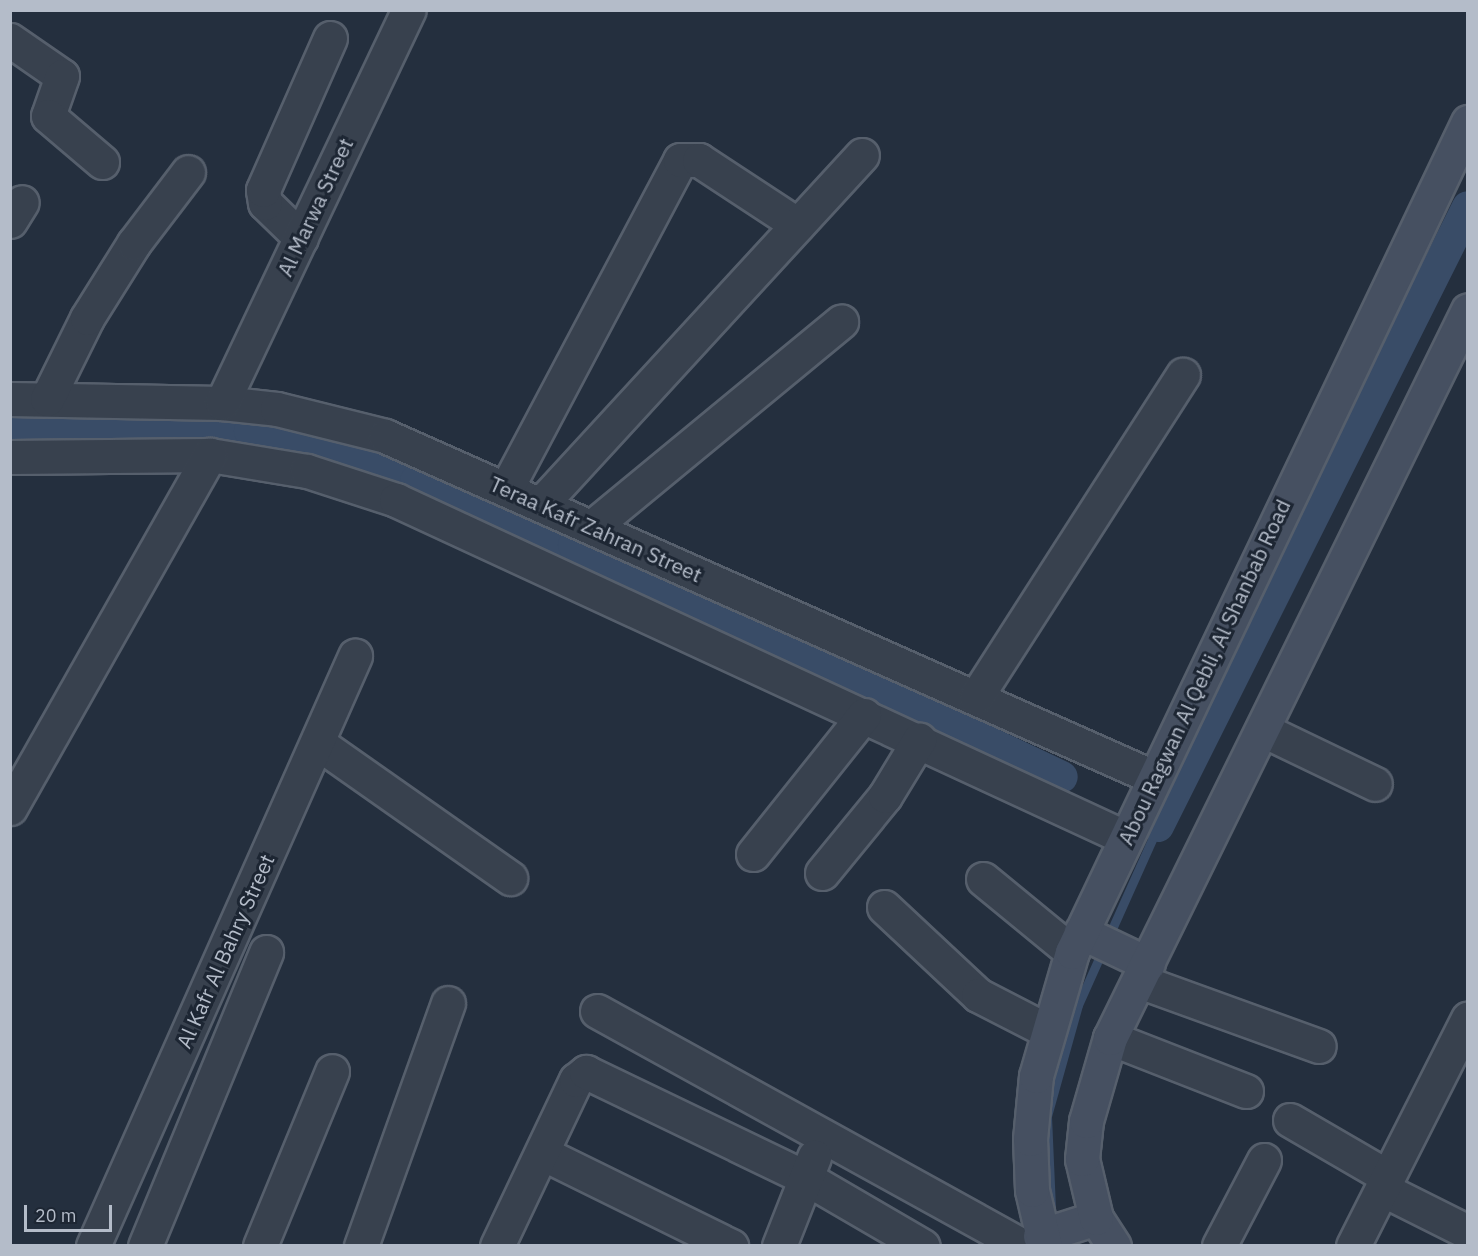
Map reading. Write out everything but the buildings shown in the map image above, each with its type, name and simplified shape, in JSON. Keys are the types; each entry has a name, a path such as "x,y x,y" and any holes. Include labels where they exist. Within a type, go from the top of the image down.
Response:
{"street":[{"name":"Al Marwa Street","path":"222,403 409,10"},
{"path":"300,238 265,203 263,190 330,38"},
{"path":"16,53 64,79 49,107 50,119 102,162"},
{"name":"Abou Ragwan Al Qebli, Al Shanbab Road","path":"1040,1240 1030,1139 1036,1076 1048,1032 1082,940 1153,777 1467,122"},
{"path":"541,504 862,155"},
{"path":"506,489 680,160 699,160 798,225"},
{"path":"47,399 87,318 134,243 189,172"},
{"path":"1114,1245 1090,1220 1082,1159 1086,1121 1110,1038 1139,967 1263,730 1467,310"},
{"path":"592,527 840,322"},
{"path":"976,697 1183,375"},
{"name":"Teraa Kafr Zahran Street","path":"10,399 222,403 277,409 375,433 541,504 1153,777"},
{"path":"10,808 210,455"},
{"path":"10,457 210,455 307,471 396,500 864,715 1125,838"},
{"name":"Al Kafr Al Bahry Street","path":"93,1245 355,656"},
{"path":"753,854 864,715"},
{"path":"1263,730 1375,784"},
{"path":"822,873 885,796 919,741"},
{"path":"318,743 510,878"},
{"path":"983,879 1082,940 1319,1046"},
{"path":"884,907 978,995 1048,1032"},
{"path":"144,1245 266,952"},
{"path":"361,1245 448,1003"},
{"path":"597,1011 823,1136 1040,1240 1090,1220"},
{"path":"1353,1245 1467,1018"},
{"path":"1110,1038 1246,1091"},
{"path":"260,1245 332,1071"},
{"path":"496,1245 576,1080 586,1072 806,1178 923,1245"},
{"path":"1290,1120 1385,1183 1467,1230"},
{"path":"779,1245 823,1136"},
{"path":"542,1153 731,1245"},
{"path":"1219,1245 1264,1160"}],"waterway":[{"path":"1158,826 1468,207"},
{"path":"10,432 250,431 416,481 574,545 1062,777"},
{"path":"1051,1208 1047,1116 1078,1005 1158,826"}]}
